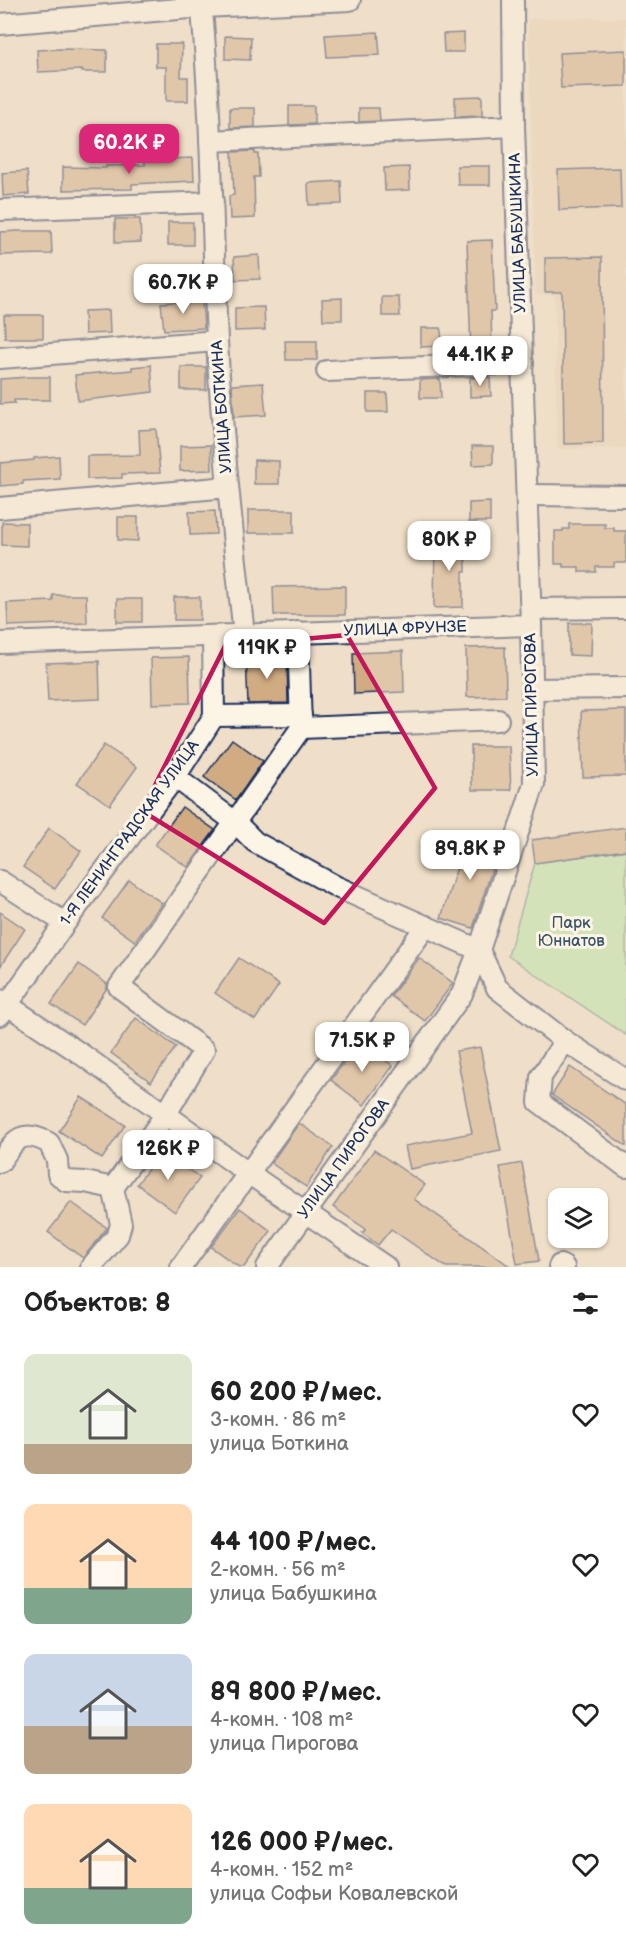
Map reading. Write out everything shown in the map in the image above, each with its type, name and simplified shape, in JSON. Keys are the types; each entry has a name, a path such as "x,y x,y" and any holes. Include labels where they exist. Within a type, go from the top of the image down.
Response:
{"street":[{"path":"0,24 201,4 350,0"},
{"name":"УЛИЦА БАБУШКИНА","path":"513,0 514,126 531,617"},
{"name":"УЛИЦА БОТКИНА","path":"201,4 213,202 217,341 228,487 244,634"},
{"path":"210,141 514,126"},
{"path":"0,210 213,202"},
{"path":"0,358 217,341"},
{"path":"327,371 523,363"},
{"path":"0,508 228,487"},
{"path":"527,495 626,496"},
{"name":"УЛИЦА ФРУНЗЕ","path":"0,643 298,632 531,617 626,608"},
{"name":"УЛИЦА ПИРОГОВА","path":"267,1267 462,994 479,950 534,784 531,617"},
{"path":"91,1267 118,1235 121,1224 113,1188 166,1114 204,1050 119,987 235,822 301,722 298,632"},
{"path":"213,636 214,717 301,722 498,720"},
{"path":"532,689 626,688"},
{"name":"1-Я ЛЕНИНГРАДСКАЯ УЛИЦА","path":"2,1007 175,777 214,717"},
{"path":"175,777 235,822 255,842 337,887 479,950 497,988 565,1041 626,1080"},
{"path":"0,881 65,923"},
{"path":"181,1267 426,926"},
{"path":"2,1007 81,1054 248,1173 386,1267"},
{"path":"565,1041 541,1077 538,1102 626,1167"},
{"path":"0,1162 16,1139 30,1135 49,1143 57,1160 58,1174 66,1181 85,1182 113,1188"},
{"path":"559,1267 561,1265 564,1267"}],"highlighted area":[{"path":"347,635 435,788 324,923 142,811 225,646"}],"shaded area":[{"path":"626,18 626,448 557,449 555,295 536,295 528,19"}],"green space":[{"name":"Парк Юннатов","path":"626,850 626,1035 508,956 535,863"}],"building":[{"path":"378,32 380,55 327,57 325,35"},
{"path":"464,33 464,52 444,52 443,34"},
{"path":"225,36 251,37 250,60 225,59"},
{"path":"156,44 182,44 181,77 188,77 188,101 166,101 166,67 156,67"},
{"path":"37,50 107,50 107,72 82,72 82,70 38,72"},
{"path":"626,50 626,86 561,88 559,53"},
{"path":"482,96 482,116 455,117 455,97"},
{"path":"289,106 314,106 314,124 289,125"},
{"path":"230,108 255,108 255,127 230,128"},
{"path":"359,108 379,108 380,121 359,122"},
{"path":"255,151 255,154 258,154 259,177 254,177 255,218 230,219 229,196 234,195 232,152"},
{"path":"193,158 194,181 132,184 132,189 63,190 63,167 106,168 106,166 145,165 145,160"},
{"path":"457,166 490,166 490,185 458,185"},
{"path":"409,167 410,190 385,191 384,168"},
{"path":"620,168 621,208 559,210 558,170"},
{"path":"27,171 29,194 3,196 2,173"},
{"path":"341,181 342,204 309,205 308,183"},
{"path":"115,219 140,219 141,242 115,243"},
{"path":"168,222 193,222 193,245 168,245"},
{"path":"51,231 52,254 0,255 0,232"},
{"path":"492,240 495,311 491,311 492,350 471,350 467,241"},
{"path":"259,255 260,279 235,280 234,257"},
{"path":"602,257 603,443 564,444 562,292 545,292 545,258"},
{"path":"382,297 399,297 400,316 382,316"},
{"path":"342,298 342,320 323,320 322,299"},
{"path":"202,300 204,328 164,330 161,303"},
{"path":"264,307 265,330 235,331 235,308"},
{"path":"109,310 110,333 85,334 84,311"},
{"path":"4,315 43,315 43,338 5,338"},
{"path":"421,328 441,328 442,346 421,347"},
{"path":"285,341 317,341 317,360 286,360"},
{"path":"151,365 153,392 78,401 75,375 132,370 132,367"},
{"path":"181,367 206,367 206,390 181,390"},
{"path":"50,377 50,400 14,400 15,403 0,404 0,379"},
{"path":"490,377 491,396 470,397 470,378"},
{"path":"440,379 441,398 420,398 420,380"},
{"path":"263,383 266,415 234,417 232,385"},
{"path":"367,393 387,393 388,412 367,412"},
{"path":"156,429 160,473 122,474 122,478 87,479 87,456 140,455 139,430"},
{"path":"211,445 212,470 180,471 180,446"},
{"path":"472,446 493,446 493,464 473,465"},
{"path":"59,456 60,479 23,481 23,484 0,486 0,463"},
{"path":"254,460 279,461 279,484 254,484"},
{"path":"490,502 490,522 469,522 469,503"},
{"path":"248,510 294,510 294,533 248,533"},
{"path":"215,511 216,534 190,535 189,512"},
{"path":"118,517 138,517 138,541 118,540"},
{"path":"2,522 27,523 27,546 2,545"},
{"path":"569,524 605,524 605,528 614,528 614,531 626,531 626,563 614,563 614,567 596,567 596,572 579,572 579,567 563,567 563,564 555,564 555,531 569,529"},
{"path":"435,538 466,538 463,607 434,608"},
{"path":"345,586 345,615 274,615 273,587"},
{"path":"53,595 86,595 87,623 8,626 7,603 53,601"},
{"path":"174,597 200,597 200,620 174,620"},
{"path":"117,599 142,599 142,622 117,622"},
{"path":"569,623 592,623 591,656 569,655"},
{"path":"505,647 506,696 467,697 466,648"},
{"path":"403,651 404,692 354,694 353,653"},
{"path":"287,655 288,703 248,704 246,657"},
{"path":"189,657 190,703 152,704 151,658"},
{"path":"99,661 100,699 48,701 46,663"},
{"path":"626,710 626,776 583,777 581,711"},
{"path":"232,739 263,761 236,800 204,777"},
{"path":"104,745 137,767 110,805 77,783"},
{"path":"471,746 509,746 511,790 472,790"},
{"path":"182,807 215,830 188,867 155,845"},
{"path":"626,827 626,850 535,863 532,840"},
{"path":"49,828 81,851 55,889 23,867"},
{"path":"467,835 500,845 473,928 441,918"},
{"path":"129,880 162,903 135,941 102,918"},
{"path":"0,912 25,929 0,967"},
{"path":"239,958 279,985 255,1020 215,993"},
{"path":"419,958 453,983 425,1021 391,996"},
{"path":"79,964 107,984 107,988 82,1025 51,1004"},
{"path":"136,1018 176,1047 151,1082 111,1053"},
{"path":"360,1041 393,1066 364,1105 331,1080"},
{"path":"480,1047 501,1151 410,1169 405,1146 472,1133 456,1051"},
{"path":"570,1067 626,1105 626,1146 552,1095"},
{"path":"81,1097 125,1125 102,1159 59,1131"},
{"path":"299,1123 333,1147 306,1187 271,1163"},
{"path":"162,1150 200,1178 175,1212 137,1184"},
{"path":"374,1150 425,1185 414,1199 511,1267 446,1267 391,1229 378,1245 362,1233 366,1229 333,1207"},
{"path":"522,1163 539,1261 517,1264 500,1167"},
{"path":"71,1202 107,1228 83,1258 48,1232"},
{"path":"240,1208 271,1231 244,1267 239,1267 211,1247"}]}
